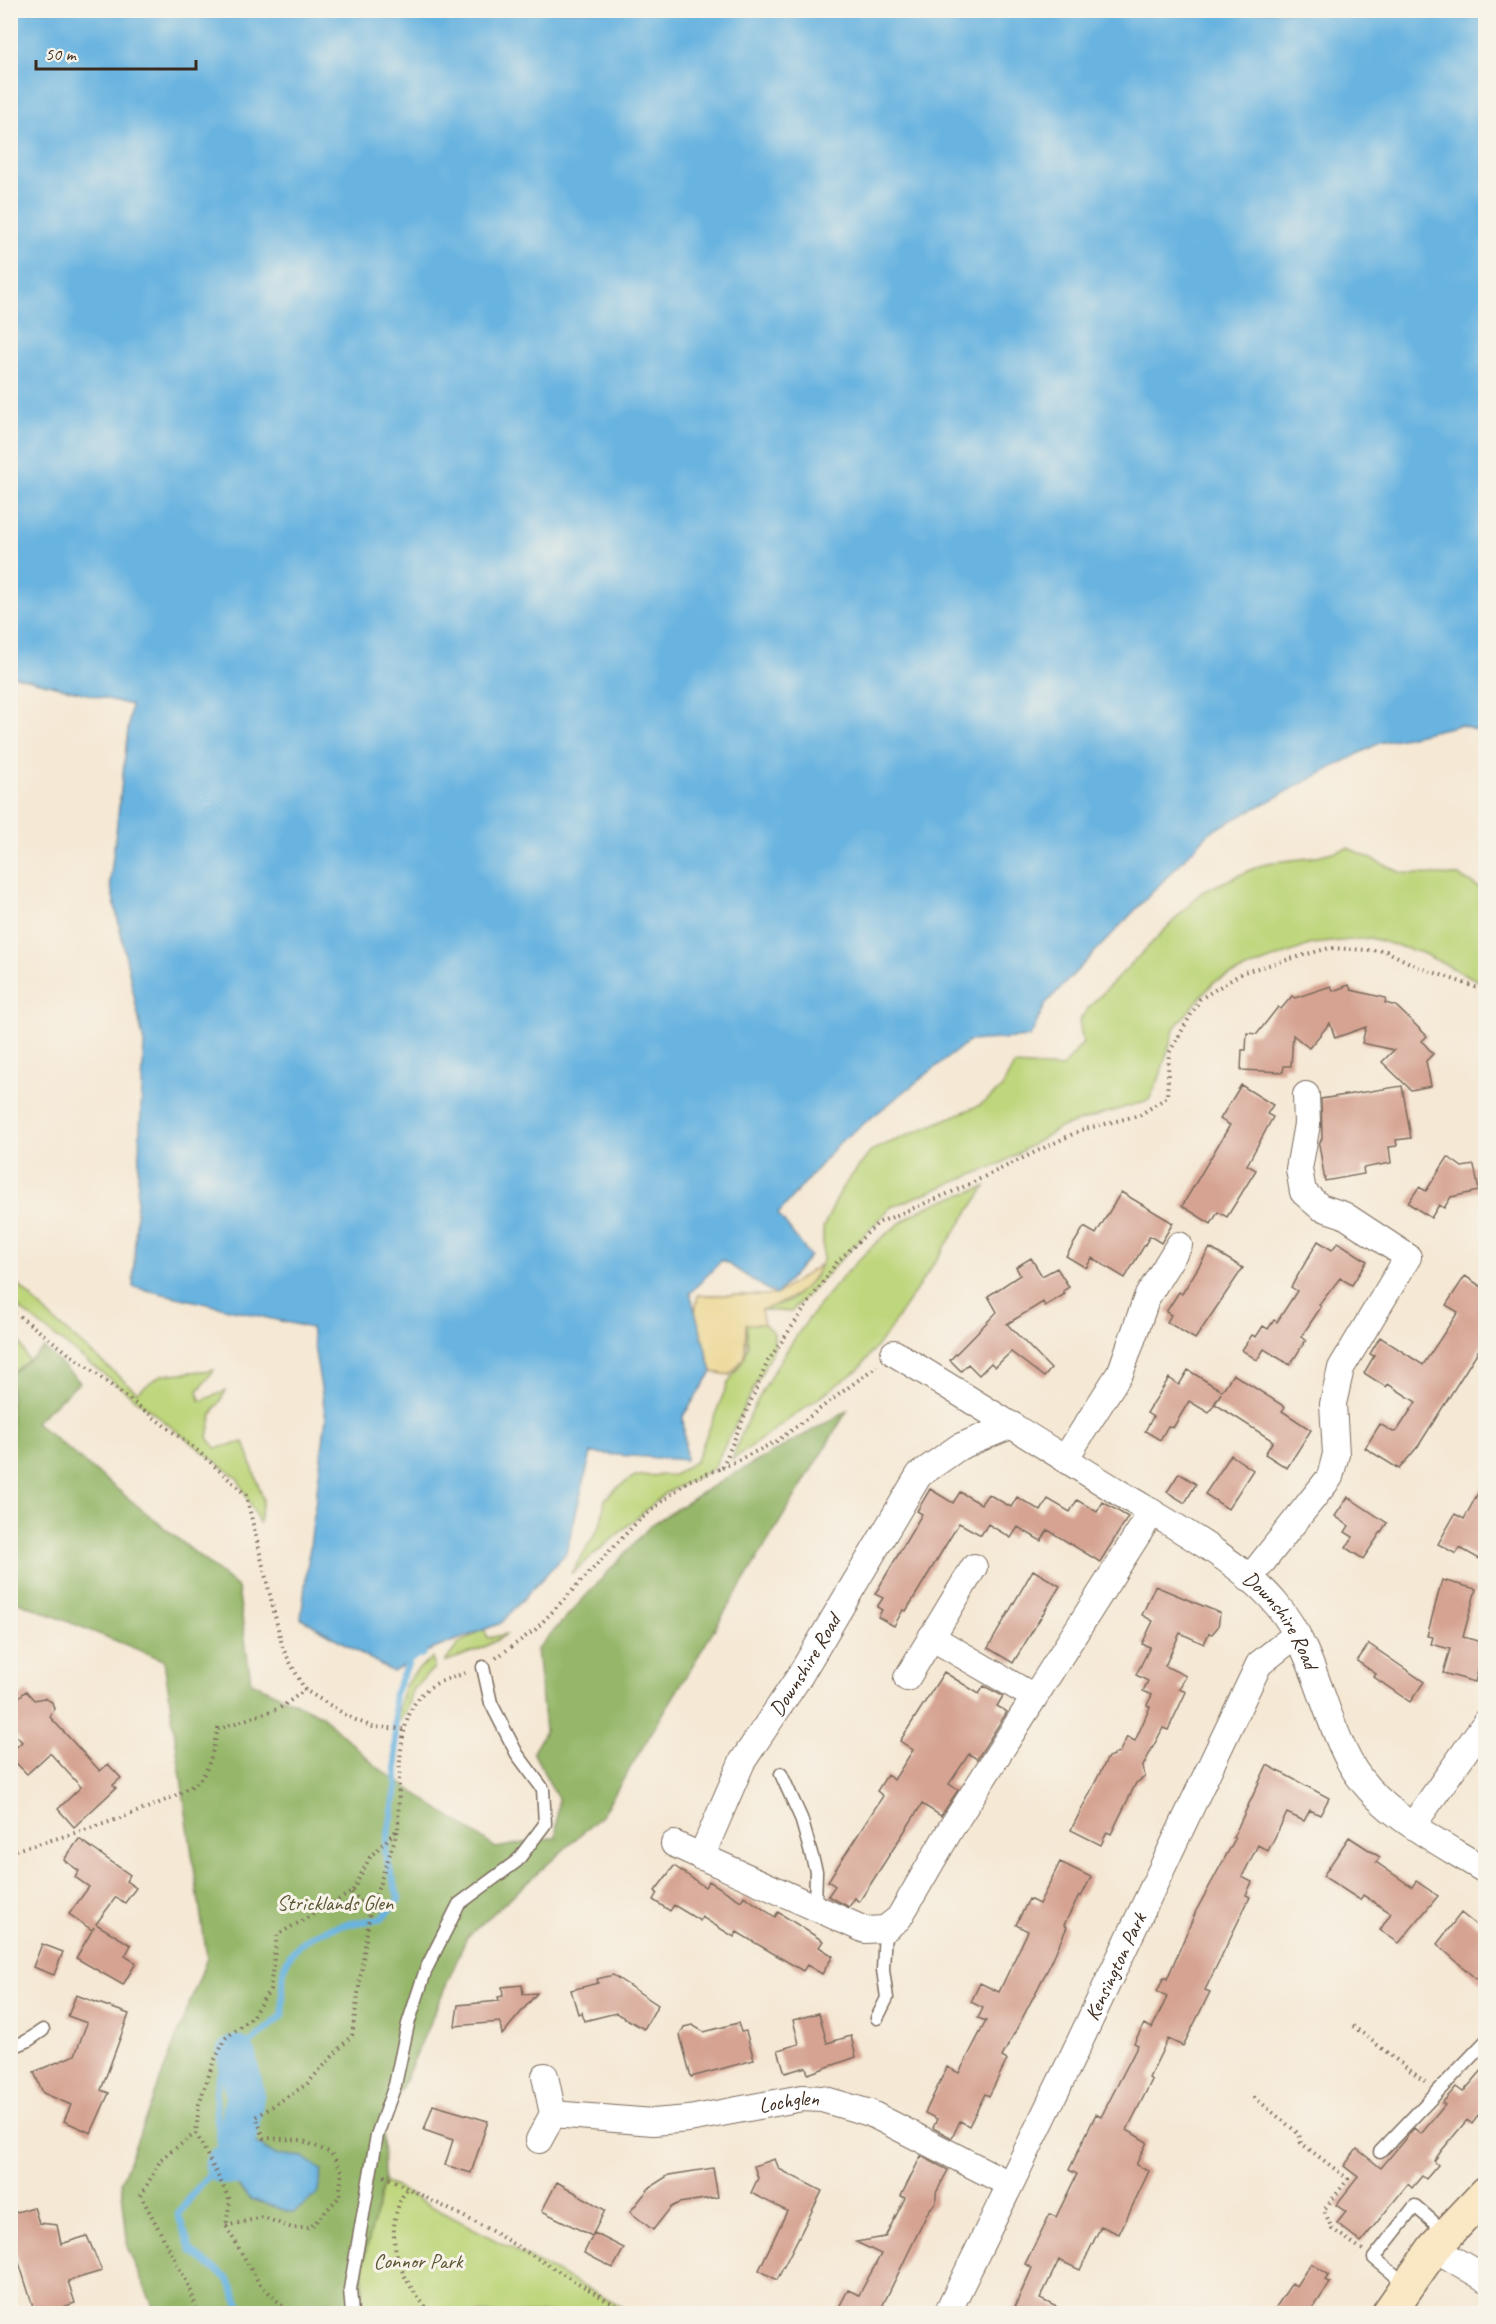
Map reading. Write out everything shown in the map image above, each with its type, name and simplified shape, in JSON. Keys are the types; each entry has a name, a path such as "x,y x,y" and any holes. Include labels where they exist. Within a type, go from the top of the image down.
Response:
{"street":[{"path":"1249,1579 1330,1477 1336,1454 1333,1404 1341,1368 1408,1257 1344,1215 1320,1207 1304,1192 1299,1169 1307,1124 1306,1095"},
{"path":"1065,1459 1121,1371 1146,1297 1179,1245"},
{"name":"Downshire Road","path":"894,1353 1152,1512 1249,1579 1277,1604 1297,1634 1349,1762 1378,1798 1413,1825 1485,1871"},
{"name":"Downshire Road","path":"701,1857 741,1762 800,1677 919,1475 959,1447 1012,1425"},
{"path":"674,1844 865,1930 885,1929 892,1925 905,1910 950,1830 1152,1512"},
{"path":"907,1678 974,1567"},
{"name":"Kensington Park","path":"947,2313 1071,2060 1259,1664 1297,1634"},
{"path":"931,1637 1034,1697"},
{"path":"1413,1825 1485,1722"},
{"path":"538,2139 553,2114 545,2076"},
{"name":"Lochglen","path":"553,2114 615,2120 662,2121 788,2100 822,2099 870,2113 1009,2184"},
{"path":"1388,2313 1441,2241 1485,2193"},
{"path":"1441,2241 1485,2279"}],"lane":[{"path":"352,2313 350,2289 377,2135 395,2085 408,2024 426,1969 459,1904 517,1861 545,1824 543,1789 517,1754 491,1703 483,1667"},
{"path":"781,1774 801,1818 816,1871 815,1908"},
{"path":"877,2018 887,1998 883,1970 885,1929"},
{"path":"10,2048 27,2041 43,2030"},
{"path":"1380,2152 1485,2041"},
{"path":"1407,2286 1374,2258 1416,2206 1441,2241"}],"path":[{"path":"722,1468 768,1360 837,1262 878,1223 959,1189 1081,1130 1140,1115 1167,1097 1169,1053 1200,999 1244,972 1329,948 1386,951 1416,966 1485,991"},
{"path":"10,1309 198,1451 246,1495 283,1649 305,1690 351,1718 373,1727 403,1729"},
{"path":"226,2226 263,2217 292,2228 310,2229 339,2197 342,2171 331,2153 301,2140 264,2138 256,2117 308,2084 352,2035 370,1913 397,1830 403,1729 421,1694 435,1684 483,1667 536,1629 636,1523 688,1481 722,1468 777,1441 894,1353"},
{"path":"10,1851 71,1836 174,1796 202,1777 219,1729 280,1708 305,1690"},
{"path":"291,2313 259,2283 226,2226 230,2200 196,2133 199,2104 221,2046 226,2038 252,2017 270,1989 277,1935 352,1892 372,1855 397,1830"},
{"path":"352,1892 370,1913"},
{"path":"1353,2026 1437,2092"},
{"path":"1254,2097 1299,2134 1301,2143 1348,2178 1324,2210 1332,2229 1374,2258"},
{"path":"196,2133 161,2159 141,2196 190,2288 198,2313"},
{"path":"372,2172 394,2180 406,2190 422,2194 490,2230 623,2310 635,2313"},
{"path":"406,2190 399,2200 392,2225 394,2248 404,2274 433,2313"}],"green space":[{"path":"1348,848 1402,873 1459,876 1485,891 1485,984 1422,953 1370,938 1312,944 1215,981 1175,1027 1159,1079 1149,1100 1061,1127 1002,1163 891,1207 791,1312 761,1310 791,1300 814,1278 823,1260 823,1228 842,1188 872,1150 980,1105 1001,1089 1014,1065 1062,1068 1083,1043 1079,1021 1090,1006 1202,892 1266,863 1309,858"},
{"path":"985,1187 888,1332 859,1369 732,1460 744,1428 783,1356 808,1320 863,1255 892,1229 928,1206"},
{"path":"11,1277 51,1318 137,1392 161,1375 214,1370 198,1391 200,1401 226,1391 212,1414 208,1438 216,1448 244,1442 263,1499 259,1523 238,1479 11,1302"},
{"path":"746,1323 764,1324 774,1333 774,1348 713,1469 666,1493 571,1574 601,1524 605,1499 618,1487 635,1476 674,1475 696,1461 728,1383 745,1357 748,1345"},
{"path":"11,1331 17,1336 29,1363 11,1423"},
{"name":"Stricklands Glen","path":"44,1348 80,1382 35,1422 238,1588 251,1682 321,1715 377,1767 496,1848 556,1837 558,1799 533,1752 545,1731 537,1649 651,1525 711,1487 847,1411 601,1816 467,1937 383,2131 384,2181 364,2258 362,2313 156,2313 128,2249 121,2182 207,1958 164,1660 11,1599 11,1374"},
{"path":"484,1629 488,1638 507,1634 483,1648 445,1662 459,1643"},
{"path":"433,1658 434,1668 412,1690 406,1711 397,1724 405,1686 423,1665"},
{"name":"Connor Park","path":"384,2181 633,2313 362,2314 364,2258"}],"sand":[{"path":"821,1264 810,1282 797,1294 761,1310 764,1324 746,1324 745,1357 730,1375 712,1372 695,1313 698,1295 776,1295"}],"water":[{"path":"11,10 1485,11 1485,734 1460,725 1379,743 1210,832 1046,1003 1030,1037 969,1041 839,1143 778,1214 810,1256 776,1295 722,1260 690,1293 712,1372 683,1416 686,1460 591,1453 566,1553 501,1623 423,1653 393,1672 301,1618 326,1418 311,1328 133,1287 144,1043 110,882 131,705 11,675"},
{"path":"239,2131 274,2154 304,2157 322,2171 317,2195 293,2213 250,2199 237,2185"}],"building":[{"path":"1349,985 1351,990 1386,998 1385,1003 1396,1006 1427,1036 1422,1041 1433,1054 1426,1061 1431,1086 1411,1090 1382,1062 1394,1050 1362,1043 1366,1027 1335,1038 1330,1023 1309,1048 1293,1035 1291,1066 1284,1066 1283,1072 1241,1070 1242,1050 1246,1050 1247,1033 1257,1034 1278,1007 1281,1009 1292,996 1295,998 1331,986 1333,991"},
{"path":"1241,1085 1273,1105 1267,1114 1273,1117 1247,1165 1256,1170 1227,1217 1218,1212 1211,1224 1182,1206 1230,1125 1220,1119"},
{"path":"1402,1086 1411,1138 1396,1140 1397,1146 1389,1147 1391,1163 1363,1168 1364,1174 1325,1181 1319,1144 1322,1138 1321,1099"},
{"path":"1448,1157 1462,1167 1474,1165 1479,1191 1451,1197 1444,1208 1439,1205 1431,1218 1408,1203 1419,1187 1426,1191"},
{"path":"1121,1192 1173,1223 1161,1243 1150,1236 1125,1278 1092,1258 1086,1268 1066,1256 1084,1227 1096,1234"},
{"path":"1318,1241 1332,1250 1338,1242 1367,1261 1352,1285 1340,1278 1319,1305 1321,1307 1301,1337 1306,1340 1290,1365 1264,1349 1257,1360 1242,1350 1252,1335 1256,1337 1263,1326 1268,1329 1274,1320 1277,1322 1297,1291 1291,1287"},
{"path":"1210,1248 1243,1268 1195,1339 1167,1322 1171,1315 1166,1312 1179,1292 1182,1294"},
{"path":"1031,1258 1042,1276 1057,1268 1069,1287 1063,1291 1065,1294 1045,1306 1043,1302 1007,1324 1051,1369 1044,1377 1011,1352 995,1367 991,1363 979,1375 968,1364 961,1371 950,1360 997,1312 988,1296 1020,1275 1016,1267"},
{"path":"1465,1276 1485,1289 1485,1340 1419,1445 1399,1469 1365,1448 1380,1424 1393,1432 1397,1431 1416,1402 1388,1384 1386,1387 1364,1373 1374,1356 1370,1354 1380,1337 1423,1365 1458,1312 1446,1305"},
{"path":"1188,1370 1222,1391 1233,1374 1285,1407 1282,1411 1311,1430 1287,1468 1265,1454 1273,1441 1215,1404 1221,1393 1209,1413 1189,1401 1173,1428 1168,1426 1160,1440 1145,1431 1153,1417 1147,1413 1169,1378 1179,1385"},
{"path":"1231,1455 1253,1470 1228,1509 1205,1494"},
{"path":"1179,1473 1196,1484 1185,1503 1167,1492"},
{"path":"1485,1480 1485,1562 1460,1548 1456,1554 1438,1544 1455,1514 1464,1519"},
{"path":"930,1489 953,1503 960,1492 981,1504 988,1494 1011,1507 1017,1497 1041,1511 1048,1499 1070,1512 1077,1500 1097,1512 1103,1502 1128,1517 1100,1562 1048,1530 1041,1541 1018,1527 1011,1538 988,1524 981,1535 959,1523 906,1611 903,1610 894,1626 878,1617 882,1610 877,1607 883,1598 875,1594 922,1514 917,1511"},
{"path":"1348,1497 1387,1523 1363,1559 1346,1548 1353,1537 1345,1532 1349,1526 1335,1516"},
{"path":"1033,1570 1060,1586 1013,1663 988,1648"},
{"path":"1442,1580 1476,1589 1463,1637 1485,1643 1475,1682 1443,1673 1450,1649 1431,1644 1433,1637 1427,1636"},
{"path":"1155,1586 1220,1613 1218,1627 1212,1634 1209,1633 1204,1644 1180,1633 1165,1666 1186,1676 1179,1689 1186,1692 1168,1730 1163,1728 1143,1766 1145,1777 1136,1783 1111,1834 1107,1832 1101,1845 1071,1830 1108,1757 1119,1753 1127,1737 1135,1741 1150,1707 1147,1705 1152,1695 1143,1691 1148,1681 1136,1675 1150,1647 1142,1644 1153,1621 1142,1615"},
{"path":"1369,1644 1424,1682 1410,1702 1374,1677 1376,1674 1357,1661"},
{"path":"944,1672 979,1694 984,1686 1003,1696 997,1706 1007,1712 977,1759 969,1754 949,1784 958,1790 941,1816 922,1804 859,1902 855,1898 849,1907 828,1896 835,1886 828,1881 883,1796 877,1791 887,1775 894,1780 913,1750 900,1741"},
{"path":"26,1691 34,1700 44,1698 52,1702 54,1709 50,1717 100,1771 108,1764 121,1778 113,1785 116,1788 74,1827 58,1809 81,1787 50,1753 27,1774 10,1757 10,1753 22,1742 10,1729 10,1705"},
{"path":"1267,1765 1329,1798 1320,1815 1310,1810 1304,1821 1287,1813 1268,1851 1258,1845 1242,1877 1252,1882 1246,1895 1250,1897 1205,1990 1210,1992 1183,2046 1168,2039 1149,2078 1152,2080 1127,2130 1147,2142 1136,2165 1149,2171 1119,2234 1101,2226 1080,2270 1059,2260 1040,2299 1069,2313 1012,2313 1032,2268 1025,2264 1050,2214 1056,2217 1077,2174 1069,2170 1096,2114 1101,2117 1138,2045 1134,2043 1144,2024 1152,2028 1167,1997 1157,1992 1164,1977 1167,1979 1196,1911 1235,1839 1233,1838"},
{"path":"1349,1837 1380,1857 1376,1862 1412,1887 1416,1881 1438,1896 1399,1943 1380,1930 1391,1913 1363,1895 1360,1900 1323,1876"},
{"path":"79,1839 130,1875 126,1881 136,1888 125,1903 116,1897 96,1924 131,1945 125,1956 136,1963 123,1985 76,1958 94,1927 92,1930 69,1914 89,1887 75,1877 79,1871 64,1860"},
{"path":"1060,1862 1091,1877 1064,1925 1067,1927 1050,1965 1002,2057 1007,2060 989,2096 985,2094 969,2126 960,2121 952,2138 933,2128 937,2119 925,2113 947,2067 959,2073 986,2021 978,2018 983,2008 971,2002 980,1983 999,1992 1028,1931 1016,1925 1029,1899 1039,1904"},
{"path":"674,1866 705,1887 709,1881 741,1901 744,1896 775,1917 778,1912 823,1941 819,1947 833,1956 822,1974 807,1965 803,1971 737,1932 734,1937 702,1917 700,1921 674,1905 670,1911 653,1900 657,1893 655,1891"},
{"path":"1461,1913 1485,1932 1485,1987 1437,1944"},
{"path":"42,1944 63,1952 54,1975 33,1967"},
{"path":"613,1975 658,2005 644,2029 616,2013 584,2021 582,2012 578,2014 571,1990 598,1983 597,1979"},
{"path":"522,1985 523,1994 537,1993 502,2035 500,2022 455,2026 458,2005 499,2001 498,1997 503,1996 502,1987"},
{"path":"76,1995 129,2014 101,2090 109,2093 91,2133 64,2121 71,2105 43,2093 34,2072 75,2055 87,2023 68,2016"},
{"path":"819,2013 827,2043 851,2036 856,2057 808,2074 806,2067 785,2073 778,2050 799,2044 793,2020"},
{"path":"738,2023 741,2032 746,2031 754,2060 691,2077 680,2035 684,2027 692,2025 704,2032"},
{"path":"1485,2067 1485,2107 1472,2124 1467,2120 1442,2150 1434,2161 1438,2165 1426,2179 1422,2176 1412,2188 1408,2184 1361,2242 1337,2223 1346,2212 1336,2205 1358,2177 1344,2166 1357,2149 1381,2168 1414,2128 1421,2134 1445,2105 1442,2103 1456,2087 1463,2092"},
{"path":"433,2105 488,2121 471,2173 445,2165 453,2140 424,2130"},
{"path":"921,2156 948,2170 936,2193 936,2203 929,2210 882,2307 894,2313 836,2313 848,2290 859,2295 881,2254 856,2242 885,2237 905,2198 901,2196"},
{"path":"775,2159 779,2169 822,2191 777,2280 759,2270 787,2211 751,2193 758,2178 754,2166"},
{"path":"713,2168 718,2197 679,2203 671,2207 653,2230 630,2212 650,2187 669,2175"},
{"path":"557,2182 605,2210 592,2236 542,2211"},
{"path":"34,2207 39,2223 57,2225 61,2244 87,2236 102,2271 68,2281 75,2303 59,2308 61,2313 35,2313 10,2234 10,2214"},
{"path":"594,2233 624,2248 613,2268 584,2253"},
{"path":"1311,2263 1329,2275 1325,2280 1330,2283 1310,2313 1272,2313 1292,2283 1296,2286"}],"waterway":[{"path":"244,2314 228,2279 191,2251 178,2214 204,2180 224,2165 216,2108 219,2077 238,2053 283,2015 282,1982 285,1965 292,1953 302,1943 326,1930 381,1919 399,1899 385,1853 397,1785 394,1695 410,1659 423,1653"},
{"path":"236,2055 245,2093 239,2131"},
{"path":"224,2165 238,2166"}]}
